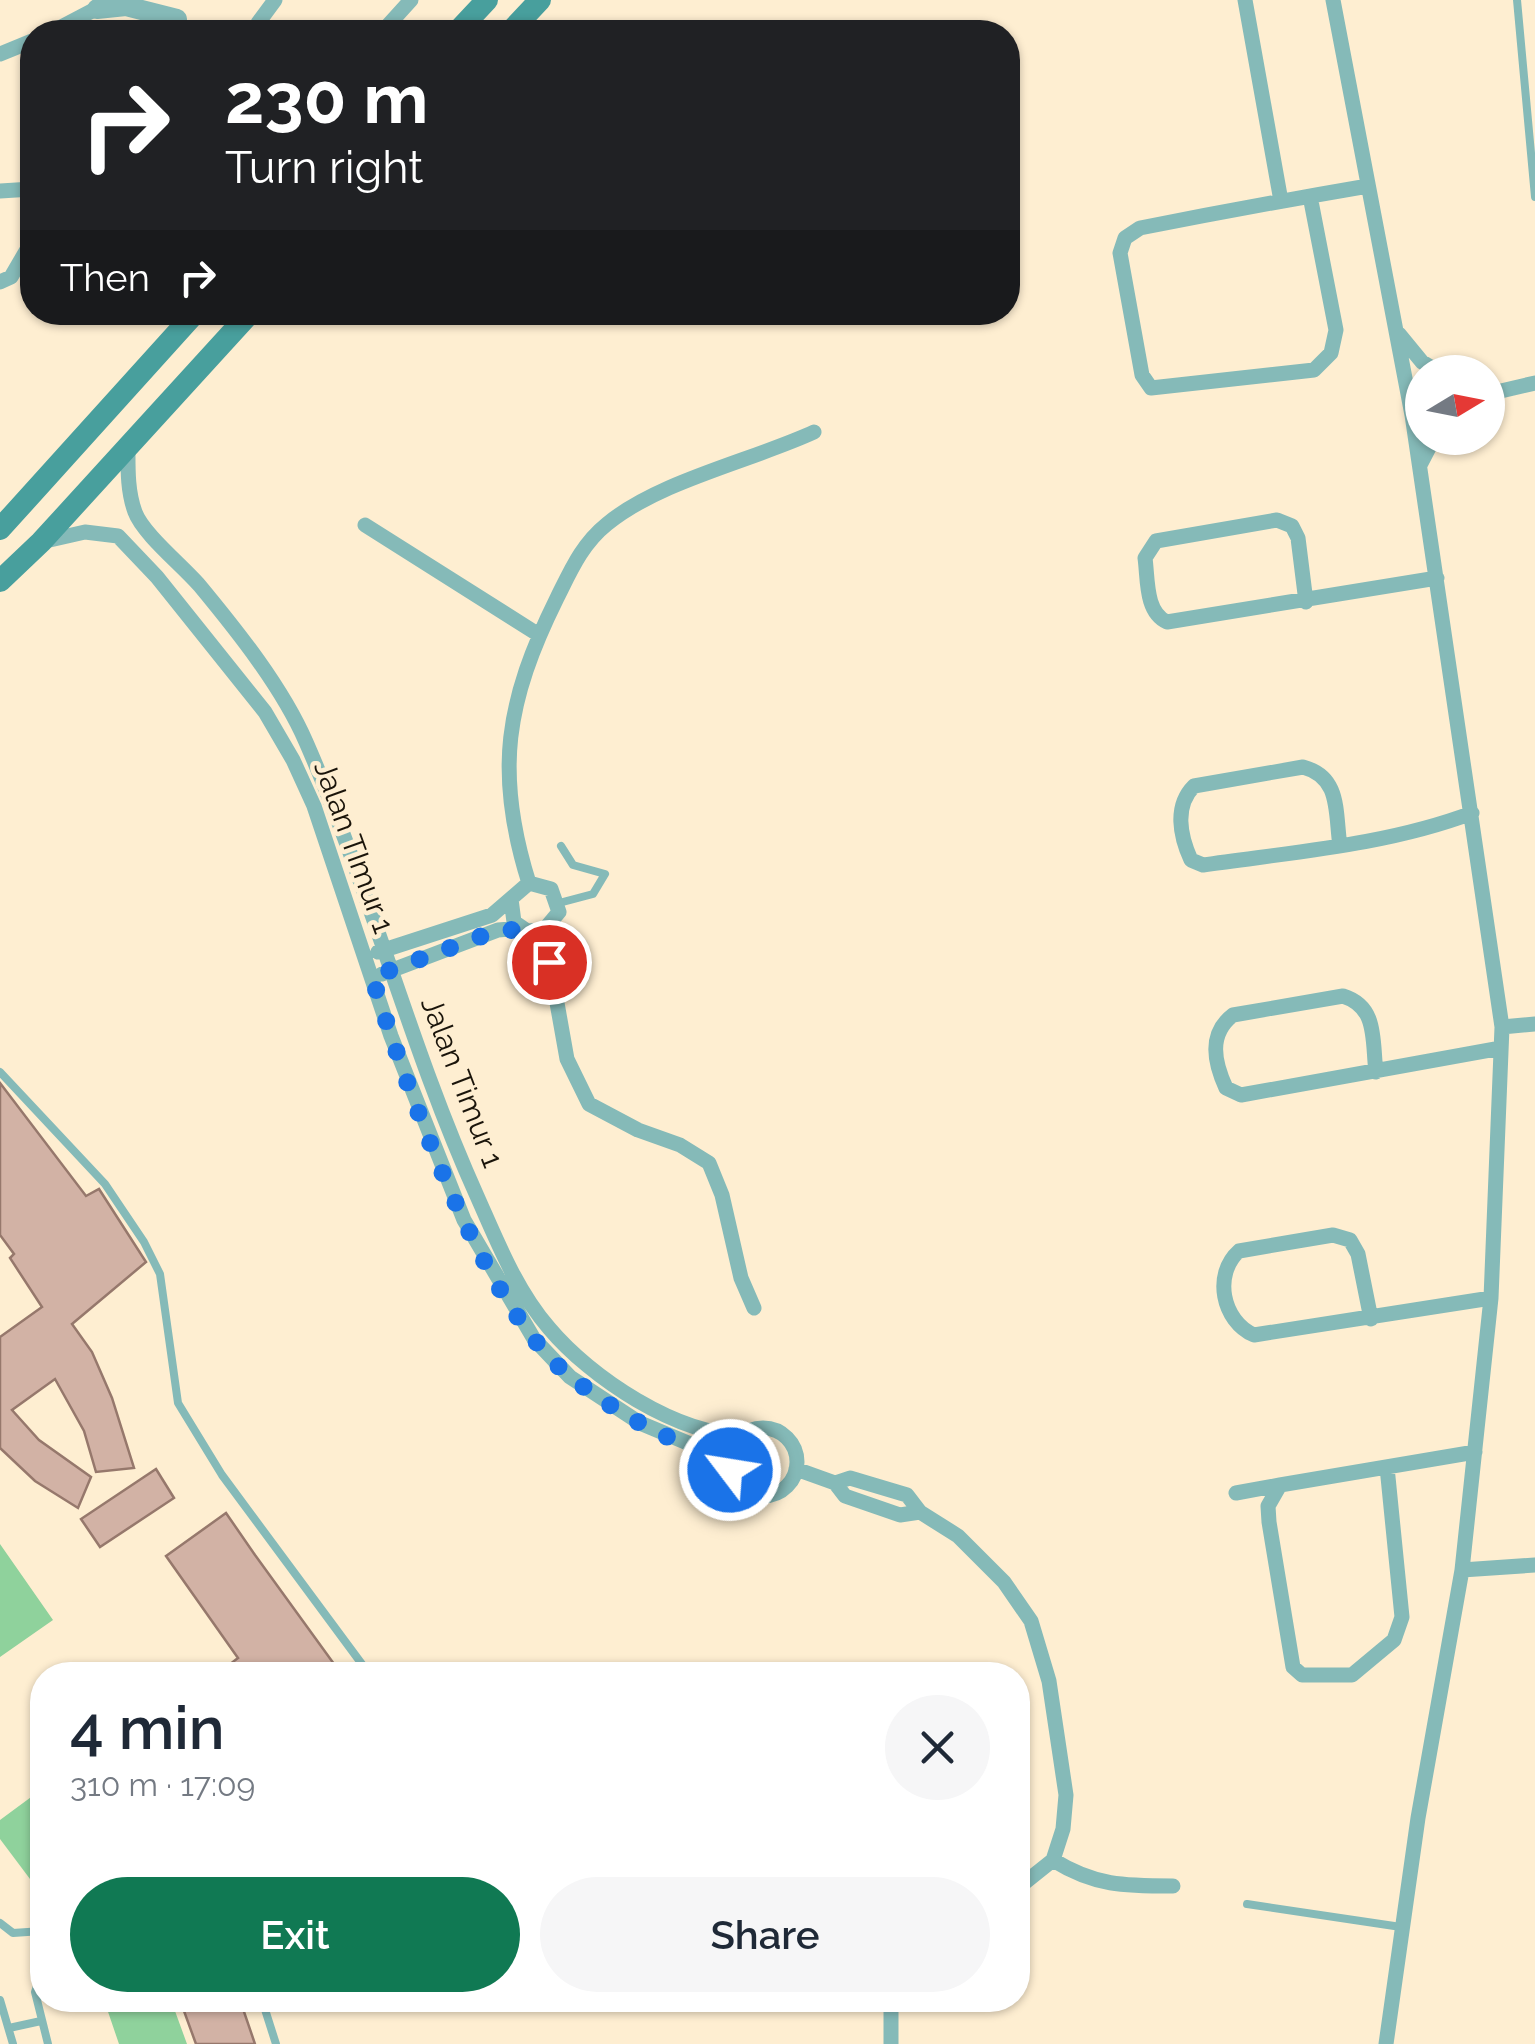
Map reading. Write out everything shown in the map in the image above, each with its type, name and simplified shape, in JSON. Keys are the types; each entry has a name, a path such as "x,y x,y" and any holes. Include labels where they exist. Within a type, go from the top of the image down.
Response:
{"main road":[{"path":"469,20 488,0"},
{"path":"521,20 540,0"},
{"path":"0,529 184,325"},
{"path":"0,581 42,542 238,325"}],"street":[{"path":"161,0 177,20"},
{"path":"393,20 411,0"},
{"path":"1244,0 1281,201"},
{"path":"1333,0 1405,367"},
{"path":"74,20 104,3 165,20"},
{"path":"1310,196 1336,330 1331,353 1314,370 1150,388 1142,374 1120,253 1125,238 1140,228 1281,201 1310,196 1368,186"},
{"path":"0,282 11,277 20,262"},
{"path":"1396,331 1416,355"},
{"path":"1505,390 1535,383"},
{"path":"528,883 512,830 506,760 511,721 538,635 583,546 608,522 666,488 762,456 814,432"},
{"name":"Jalan Timur 1","path":"128,444 129,485 136,516 200,587 268,677 305,740 453,1144 508,1266 548,1327 585,1364 649,1408 723,1435 743,1435"},
{"path":"1386,2044 1401,1927 1462,1570 1491,1298 1502,1048 1419,455"},
{"path":"1420,467 1426,455"},
{"path":"1306,602 1298,538 1292,526 1276,520 1156,541 1145,558 1152,605 1157,617 1167,622 1306,602 1436,578"},
{"path":"365,525 538,635"},
{"name":"Jalan TImur 1","path":"42,542 86,532 118,536 157,577 264,712 293,760 314,806 391,1036 464,1220 534,1340 570,1377 640,1423 714,1454 730,1470"},
{"path":"1340,846 1331,785 1321,772 1303,767 1194,786 1183,797 1180,811 1185,846 1192,860 1203,865 1340,846 1436,827 1472,814"},
{"path":"366,957 492,915 528,883"},
{"path":"372,977 498,930 544,930 556,920 559,903 551,889 528,883"},
{"path":"511,898 510,914 520,928"},
{"path":"544,930 566,1059 589,1104 638,1130 680,1144 709,1163 722,1195 740,1278 754,1308"},
{"path":"1376,1072 1369,1014 1360,1001 1344,996 1232,1016 1219,1026 1215,1041 1226,1088 1241,1096 1376,1072 1502,1048"},
{"path":"1502,1027 1535,1024"},
{"path":"1371,1319 1358,1254 1350,1240 1334,1235 1239,1250 1227,1261 1224,1278 1230,1317 1239,1328 1254,1334 1371,1319 1491,1298"},
{"path":"764,1428 776,1431 793,1446 796,1468 783,1490 757,1496 745,1491 730,1470 731,1452 743,1435 764,1428"},
{"path":"1236,1493 1475,1452"},
{"path":"796,1468 834,1483 844,1496 900,1515 920,1512 958,1536 1004,1582 1031,1621 1049,1681 1066,1795 1062,1829 1052,1860 1030,1878"},
{"path":"1280,1485 1268,1506 1269,1522 1293,1667 1302,1675 1352,1675 1394,1640 1402,1616 1387,1468"},
{"path":"1462,1570 1535,1565"},
{"path":"1052,1860 1082,1878 1109,1884 1173,1886"},
{"path":"890,2044 891,2012"},
{"path":"1388,2025 1400,2044"}],"lane":[{"path":"1517,0 1535,197"},
{"path":"559,903 594,894 605,874 573,864 561,846"},
{"path":"0,1072 26,1096 52,1132 105,1184 144,1242 160,1274 178,1403 222,1475 360,1662"},
{"path":"1246,1904 1401,1927"},
{"path":"0,1923 13,1932 30,1931"},
{"path":"0,2000 14,2044"},
{"path":"39,2012 48,2044"},
{"path":"266,2012 276,2044"},
{"path":"10,2028 41,2021"}],"green space":[{"path":"0,1544 53,1620 0,1657"},
{"path":"30,1798 30,1879 0,1839 0,1820"},
{"path":"108,2012 175,2012 187,2044 119,2044"}],"building":[{"path":"0,1083 86,1196 99,1189 146,1262 72,1324 92,1352 112,1398 134,1468 96,1472 84,1431 55,1379 12,1410 39,1440 91,1477 78,1508 35,1481 0,1448 0,1337 42,1307 0,1235"},
{"path":"156,1469 174,1498 100,1547 81,1519"},
{"path":"226,1513 333,1662 233,1662 238,1658 166,1556"},
{"path":"184,2012 244,2012 255,2044 196,2044"}],"route":[{"path":"549,962 544,930 520,928 498,930 372,977 391,1036 464,1220 534,1340 570,1377 640,1423 714,1454 730,1470"}]}
